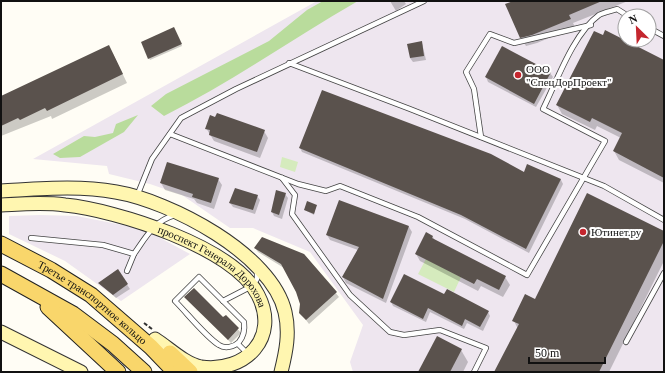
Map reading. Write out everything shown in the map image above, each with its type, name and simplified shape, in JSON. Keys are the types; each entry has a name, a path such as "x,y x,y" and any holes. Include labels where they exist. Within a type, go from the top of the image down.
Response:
{"main road":[{"name":"проспект Генерала Дорохова","path":"1,192 42,188 86,189 137,196 186,218 222,237 269,278 285,310 288,341 281,372"},
{"name":"проспект Генерала Дорохова","path":"1,206 33,203 65,205 118,215 154,226 210,253 234,269 252,286 263,305 265,321 262,337 251,356"},
{"name":"Третье транспортное кольцо","path":"1,244 51,270 91,295 151,347 175,372"},
{"name":"Третье транспортное кольцо","path":"1,274 73,314 113,344 144,372"},
{"path":"25,286 118,372"},
{"path":"91,295 123,315 187,361 200,367 222,369 244,362 251,356"},
{"path":"1,332 81,372"},
{"path":"155,339 190,372"}],"lane":[{"path":"137,196 152,159 181,118 289,63 424,1"},
{"path":"170,134 282,178 326,191 340,186 418,216 527,275 585,179 605,140 542,109 576,40 600,14 617,10"},
{"path":"481,137 474,89 466,72 490,34 514,43 591,24"},
{"path":"289,63 604,186 664,220"},
{"path":"282,178 295,195 292,214 350,295 390,332 404,335 440,330 486,348 474,372"},
{"path":"127,271 134,254 154,226 164,219 174,215 186,218"},
{"path":"31,238 103,245 134,254"},
{"path":"223,301 252,286 257,279 257,266"},
{"path":"626,342 664,274"},
{"path":"199,277 223,301 244,322 245,330 238,344 232,347 220,346 175,301 199,277"},
{"path":"238,344 251,356"}],"shaded area":[{"path":"317,1 664,1 664,372 353,372 350,362 363,325 310,252 253,228 230,228 182,195 150,184 109,174 107,166 33,159"},
{"path":"9,216 77,216 137,228 149,232 190,254 121,301 65,261 9,234"}],"green space":[{"path":"323,1 358,1 238,75 164,116 151,106 166,94 269,41 307,10"},
{"path":"138,115 124,132 80,157 60,158 53,154 84,136 95,137 113,133 116,124"},
{"path":"282,157 298,162 295,172 280,167"},
{"path":"426,259 461,277 454,292 418,274"}],"building":[{"path":"513,1 602,1 569,15 571,19 532,35 520,38 505,4"},
{"path":"174,27 182,44 148,59 141,42"},
{"path":"605,30 617,36 617,48 640,48 664,60 664,178 613,151 622,133 592,118 590,122 556,105 594,31 603,35"},
{"path":"422,41 424,56 410,58 407,44"},
{"path":"109,45 123,74 47,111 45,108 20,120 18,118 1,126 1,96"},
{"name":"ООО \"СпецДорПроект\"","path":"502,46 551,72 534,104 485,77"},
{"path":"322,90 491,154 524,172 527,164 561,179 526,249 461,215 299,148"},
{"path":"217,113 265,130 257,152 209,135 210,130 205,129 210,115 215,117"},
{"path":"167,162 219,178 211,203 192,197 193,194 160,183"},
{"path":"235,188 258,195 253,210 229,203"},
{"path":"276,190 286,193 279,215 271,212"},
{"path":"587,193 664,231 664,241 599,372 494,372 519,324 512,321 525,294 535,299"},
{"path":"339,200 409,226 383,299 342,277 359,247 326,235"},
{"path":"307,201 317,205 314,214 304,210"},
{"path":"426,232 433,236 432,238 506,276 499,290 477,279 474,284 415,254"},
{"path":"262,237 304,254 337,292 306,320 299,313 300,304 296,292 281,264 254,248"},
{"path":"118,269 128,284 113,295 98,283"},
{"path":"404,274 444,294 447,289 489,311 480,327 465,319 462,326 428,308 423,319 390,302"},
{"path":"194,288 223,317 226,315 239,328 228,340 184,297"},
{"path":"437,336 462,349 450,372 418,372"}],"place":[{"name":"ООО \"СпецДорПроект\"","path":"518,75"},
{"name":"Ютинет.ру","path":"583,232"}]}
